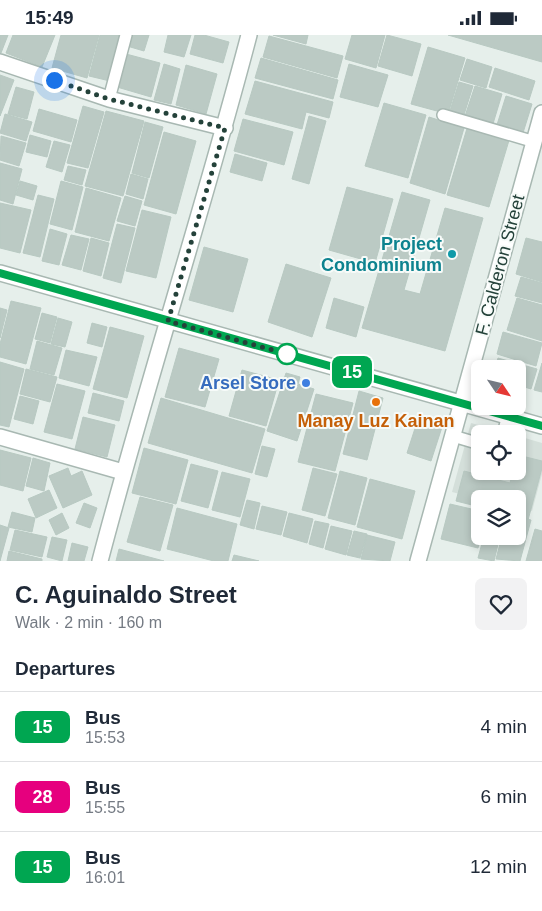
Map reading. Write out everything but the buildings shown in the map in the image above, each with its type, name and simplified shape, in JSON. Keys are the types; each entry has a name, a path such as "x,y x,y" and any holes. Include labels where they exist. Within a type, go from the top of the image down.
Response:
{"street":[{"path":"100,561 123,472 225,128 249,35"},
{"path":"0,62 109,99 225,128"},
{"name":"F. Calderon Street","path":"418,561 542,113"},
{"path":"0,273 471,405"},
{"path":"508,415 542,426"},
{"path":"0,437 123,472"}],"lane":[{"path":"109,99 126,35"},
{"path":"443,115 535,142"},
{"path":"505,425 508,415"},
{"path":"453,436 471,441"}],"shaded area":[{"path":"471,423 478,425 471,425 471,480 526,480 526,438 542,443 542,474 532,511 526,510 526,490 471,490 471,497 452,492"}],"bus line":[{"name":"15","path":"0,273 542,426"}],"place":[{"name":"Project Condominium","path":"452,254"},
{"name":"Arsel Store","path":"306,383"},
{"name":"Manay Luz Kainan","path":"376,402"}],"route":[{"path":"54,80 109,99 225,128 168,321 287,354"}]}
